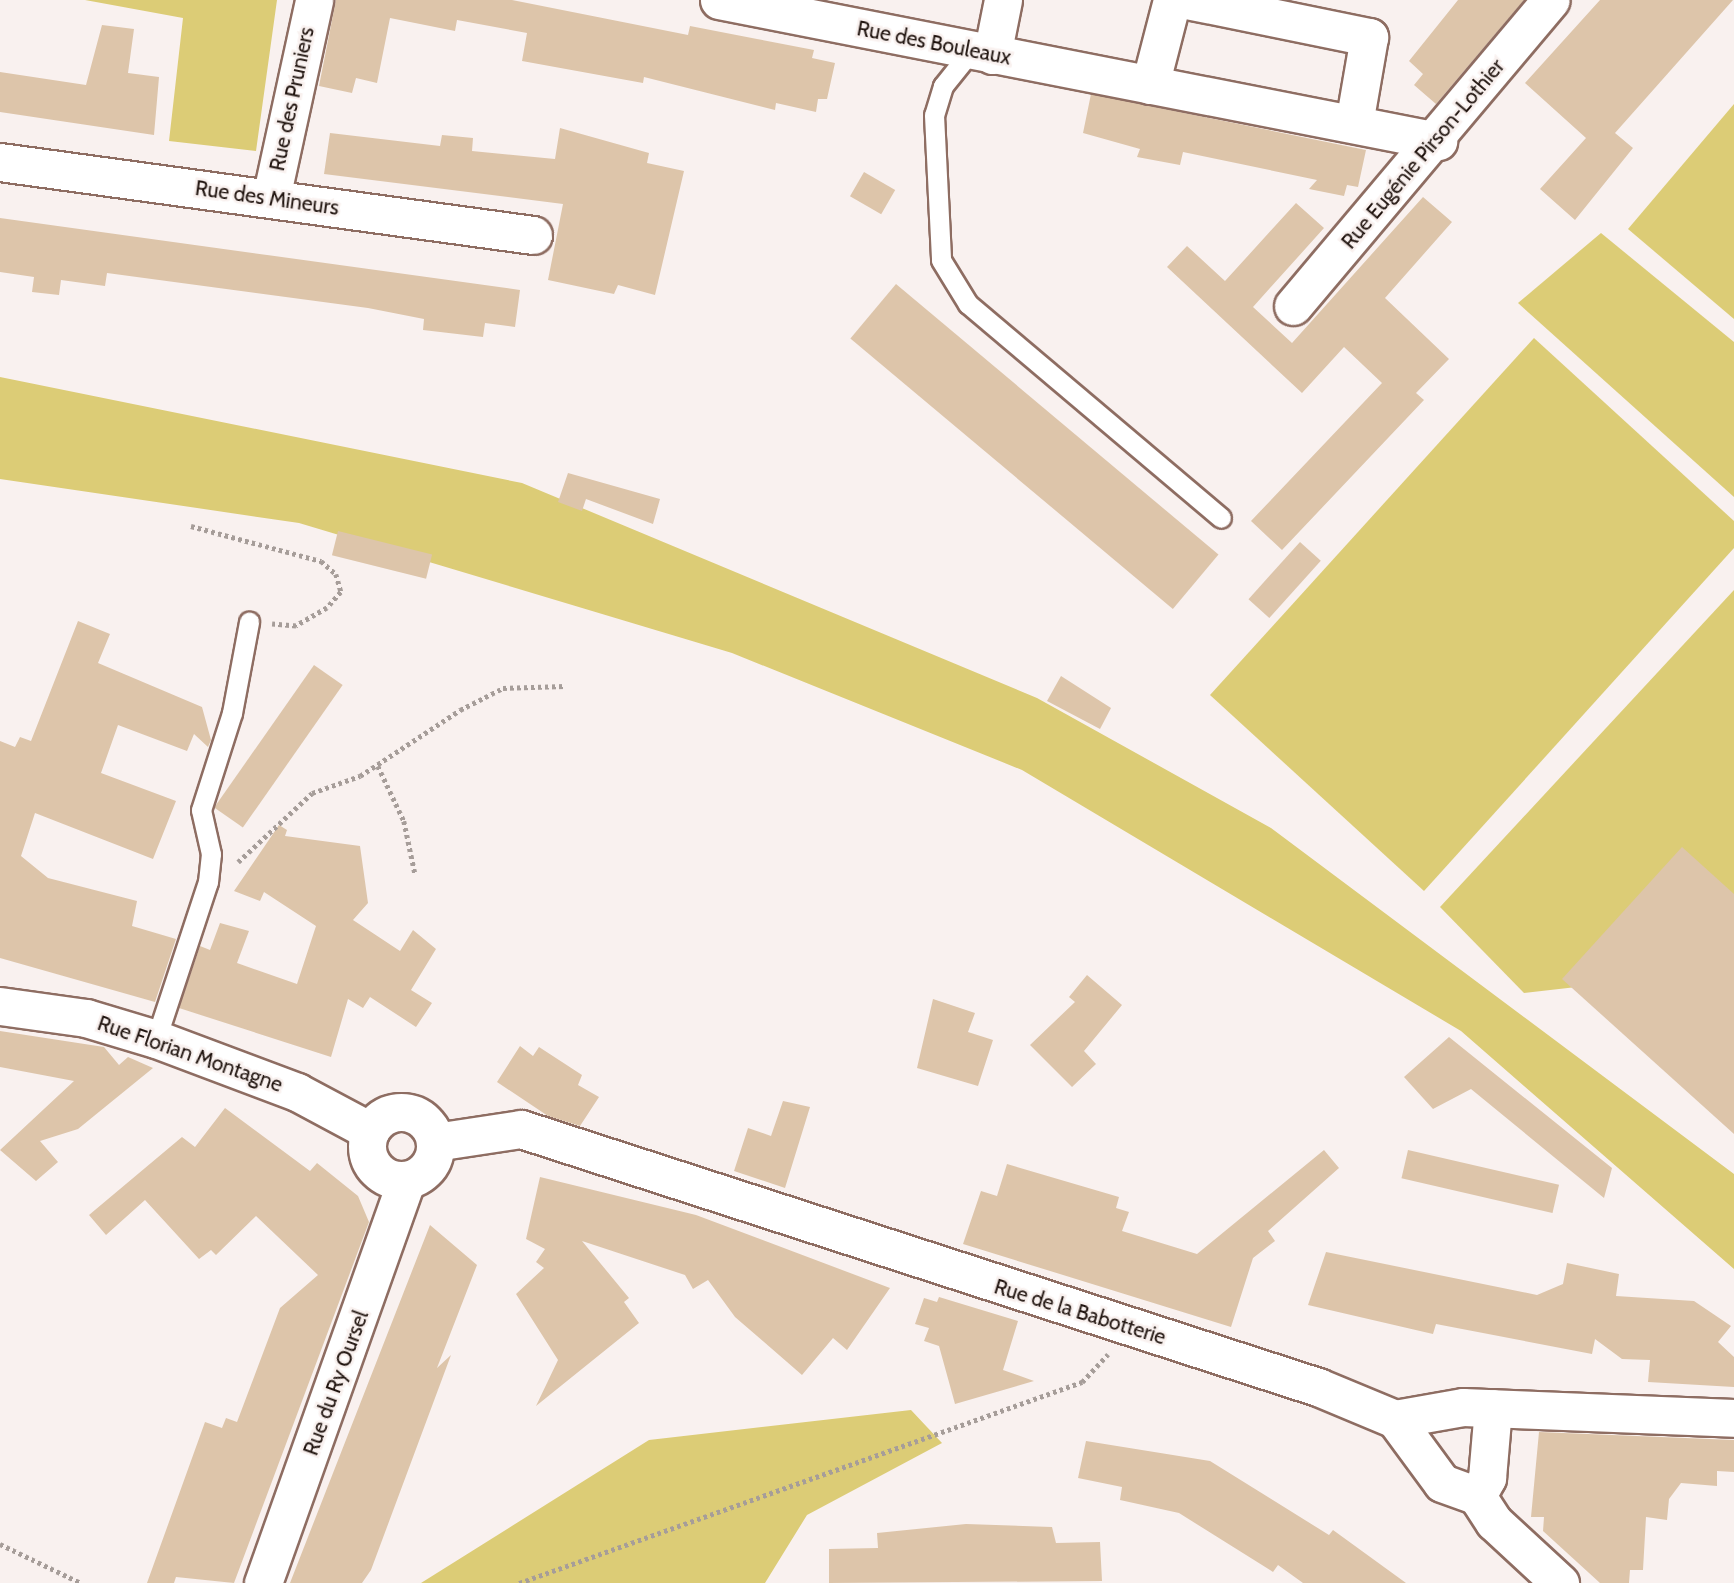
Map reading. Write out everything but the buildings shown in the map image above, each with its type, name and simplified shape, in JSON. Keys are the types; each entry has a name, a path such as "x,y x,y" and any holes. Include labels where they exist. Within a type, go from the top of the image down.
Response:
{"street":[{"name":"Rue des Pruniers","path":"271,198 314,0"},
{"name":"Rue des Bouleaux","path":"719,0 1438,141"},
{"path":"981,53 1003,0"},
{"path":"1150,85 1172,0"},
{"path":"1187,0 1369,37 1354,124"},
{"name":"Rue Eugénie Pirson-Lothier","path":"1293,306 1438,141 1551,0"},
{"name":"Rue des Mineurs","path":"0,162 533,235"},
{"name":"Rue Florian Montagne","path":"0,1006 86,1018 156,1038 297,1091 370,1131"},
{"path":"403,1112 424,1121 435,1142 427,1170 406,1181 374,1169 366,1147 370,1131 380,1119 403,1112"},
{"name":"Rue de la Babotterie","path":"435,1142 521,1129 1121,1324 1395,1419"},
{"name":"Rue du Ry Oursel","path":"263,1583 406,1181"},
{"path":"1560,1583 1494,1522 1477,1496 1442,1483 1395,1419 1441,1407 1734,1418"},
{"path":"1477,1496 1489,1469 1493,1408"}],"lane":[{"path":"981,53 943,86 934,115 941,260 968,304 1221,518"},
{"path":"156,1038 208,882 211,854 201,810 232,713 248,622"}],"path":[{"path":"191,526 321,561 336,574 341,592 296,626 248,622"},
{"path":"208,882 231,870 312,793 378,766 503,688 565,686"},
{"path":"378,766 404,821 415,873"},
{"path":"519,1583 1082,1382 1109,1352 1121,1324"},
{"path":"0,1544 81,1583"}],"shaded area":[{"path":"85,0 277,0 256,151 169,141 183,18"},
{"path":"1734,104 1734,319 1628,229"},
{"path":"1601,233 1734,342 1734,497 1518,303"},
{"path":"1534,338 1734,521 1734,548 1424,891 1210,695"},
{"path":"0,377 522,483 1037,698 1271,828 1734,1174 1734,1269 1461,1031 1022,770 732,653 299,523 0,479"},
{"path":"1734,590 1734,969 1524,993 1440,907"},
{"path":"911,1410 942,1443 807,1515 765,1583 421,1583 649,1440"}]}
